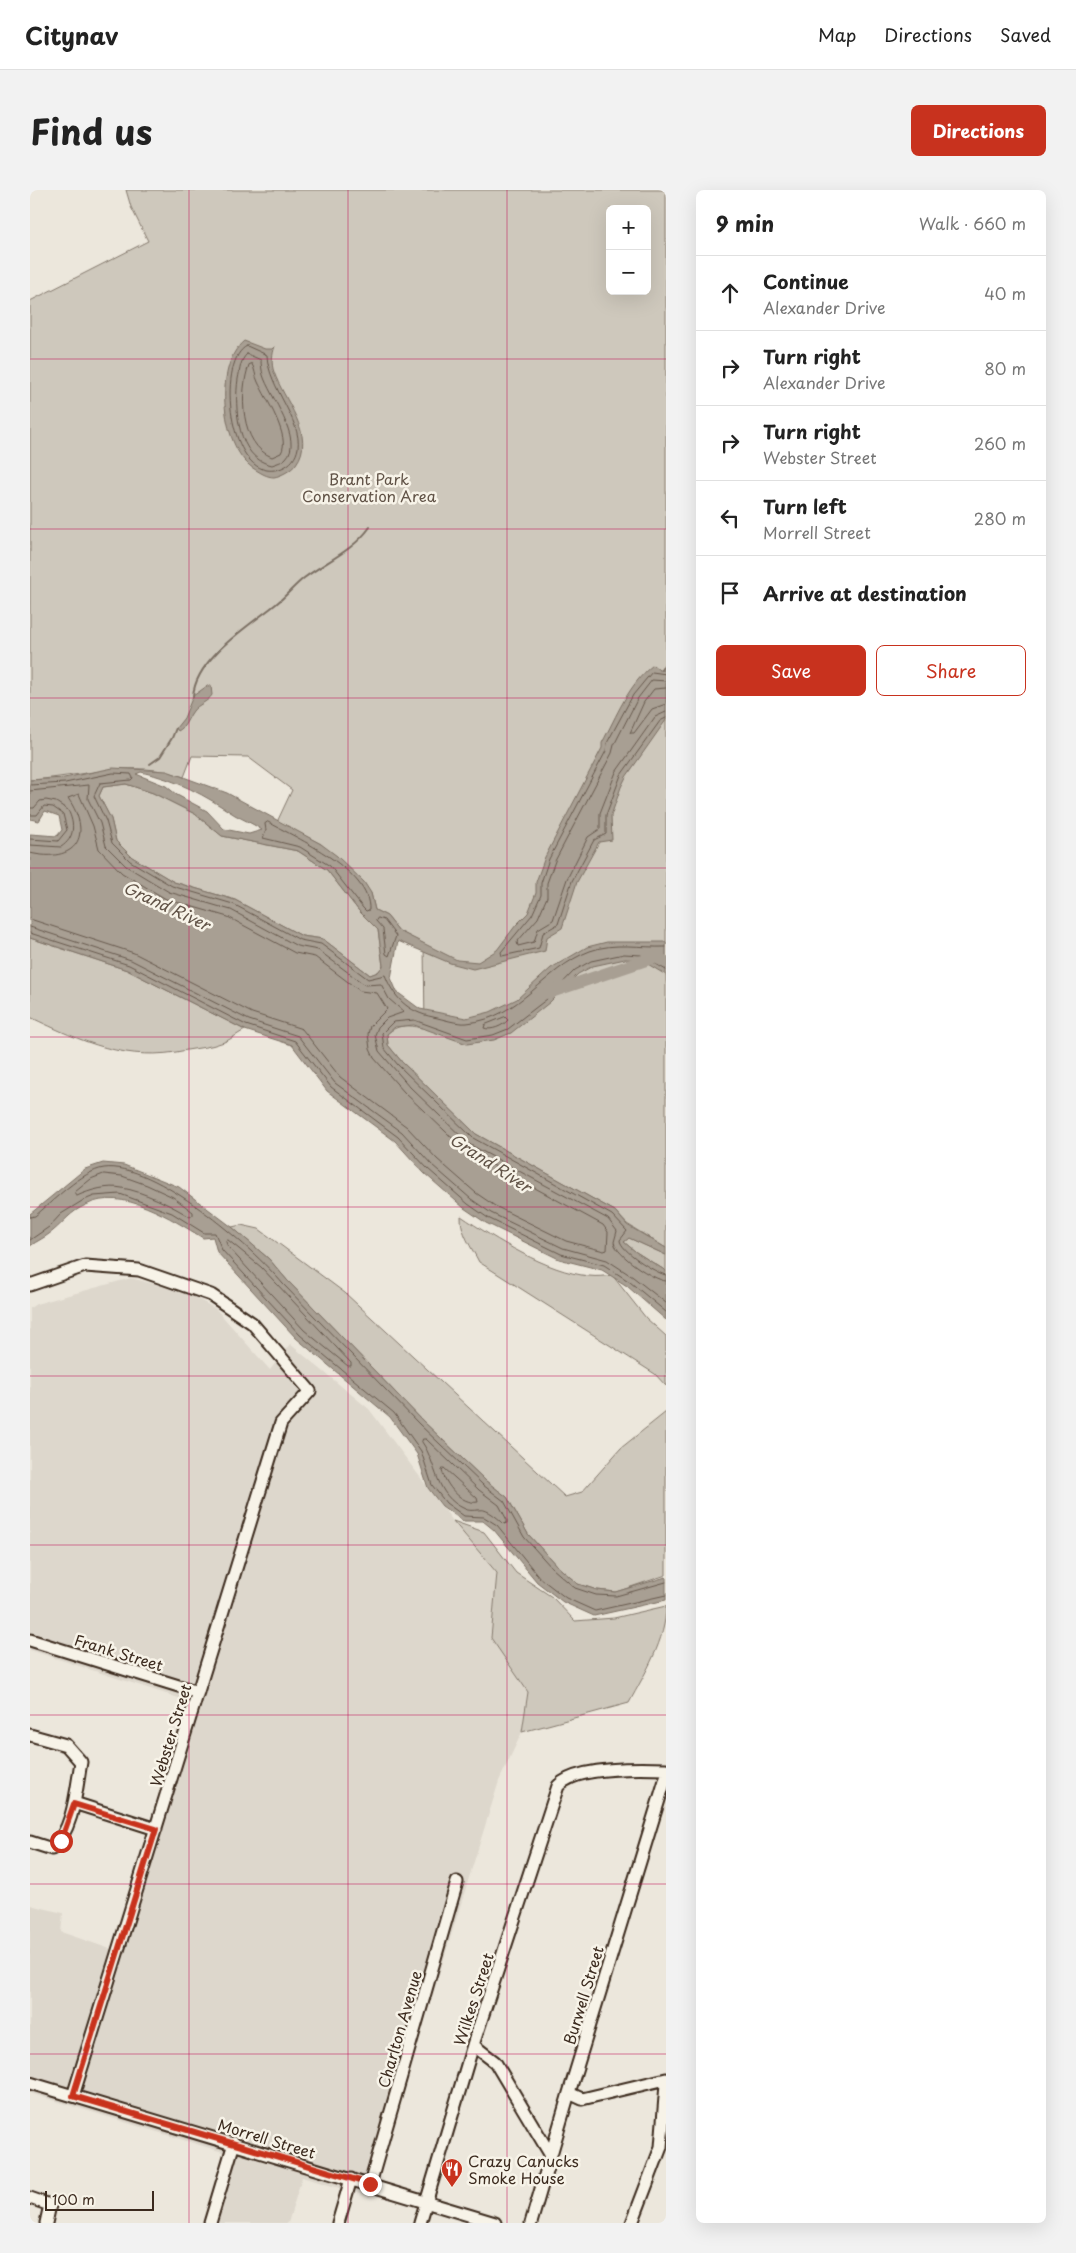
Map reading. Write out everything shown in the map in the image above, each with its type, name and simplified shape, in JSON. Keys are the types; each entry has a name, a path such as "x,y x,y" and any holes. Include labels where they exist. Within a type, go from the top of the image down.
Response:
{"street":[{"name":"Webster Street","path":"30,1285 85,1266 139,1270 211,1295 252,1323 310,1391 281,1423 73,2096"},
{"name":"Frank Street","path":"30,1640 198,1692"},
{"path":"30,1735 66,1745 81,1762 74,1804 61,1841 52,1849 30,1842"},
{"name":"Wilkes Street","path":"420,2223 473,2045 558,1786 564,1781 582,1775 609,1769 627,1767 666,1769"},
{"name":"Burwell Street","path":"531,2223 550,2154 666,1777"},
{"path":"74,1804 156,1829"},
{"name":"Charlton Avenue","path":"370,2184 457,1882"},
{"path":"473,2045 495,2062 550,2154"},
{"path":"569,2093 582,2099 666,2079"},
{"name":"Morrell Street","path":"30,2083 495,2223"},
{"path":"632,2223 660,2147 666,2084"},
{"path":"210,2223 234,2143"},
{"path":"338,2223 351,2179"},
{"path":"30,2198 50,2205 49,2222"}],"shaded area":[{"path":"131,1278 185,1292 216,1309 270,1370 290,1344 369,1409 453,1521 497,1573 491,1637 528,1692 522,1732 499,1781 370,2197 302,2177 288,2223 203,2223 226,2153 30,2093 30,1905 63,1913 61,1932 116,1951 188,1701 30,1650 30,1308 36,1304"}],"green space":[{"name":"Brant Park Conservation Area","path":"126,190 666,190 666,1248 627,1224 615,1211 476,1134 402,1062 388,1045 387,1034 396,1028 405,1026 425,1029 424,944 399,931 387,916 375,910 371,893 321,844 277,822 292,790 248,757 192,756 184,777 146,769 127,769 30,780 30,301 148,241 131,207"},
{"path":"126,784 153,793 195,814 222,836 298,851 327,870 359,911 378,930 383,966 378,972 370,975 323,939 302,936 235,900 174,882 132,857 116,841 111,819 99,796 103,787"},
{"path":"30,938 127,970 245,1030 227,1041 217,1044 165,1053 145,1054 106,1048 68,1035 30,1017"},
{"path":"461,1216 505,1244 556,1268 589,1276 612,1275 646,1318 666,1336 666,1386 655,1374 479,1262 464,1234"},
{"path":"241,1225 259,1229 345,1293 565,1497 582,1492 621,1448 666,1412 666,1575 616,1592 597,1590 578,1584 556,1565 528,1534 507,1497 486,1481 423,1421 269,1259 232,1227"},
{"path":"629,1238 666,1255 666,1271 624,1242"},
{"path":"453,1521 484,1532 516,1573 552,1597 575,1621 614,1618 666,1606 659,1644 629,1703 522,1732 528,1692 491,1638 497,1573"}],"water":[{"path":"244,341 265,349 272,349 275,346 272,359 273,369 301,430 303,442 296,464 283,474 274,477 262,474 244,460 235,445 229,427 225,408 225,388 228,369 234,353"},
{"path":"653,665 659,670 666,670 666,720 626,777 611,816 612,840 599,842 577,882 562,928 547,937 545,951 473,969 450,963 398,941 391,978 397,992 420,1009 466,1018 490,1012 517,999 551,968 587,947 607,942 666,942 666,975 641,960 625,959 593,966 578,974 550,1002 511,1033 494,1040 467,1044 414,1025 395,1027 387,1034 388,1045 402,1062 476,1134 615,1211 627,1225 666,1248 666,1255 629,1238 624,1242 666,1271 666,1320 627,1286 602,1270 559,1259 486,1223 464,1208 424,1173 395,1141 327,1091 292,1045 245,1030 127,970 30,938 30,834 57,836 62,830 59,816 45,811 39,821 30,819 30,780 64,778 113,768 167,771 227,793 321,844 337,856 364,882 371,893 375,910 387,916 399,931 457,960 478,962 497,950 528,913 536,893 536,882 545,857 602,748 602,743 618,711 644,673","holes":["141,772 167,779 190,789 262,830 249,834 224,829 207,811 177,795 166,786 136,774","126,784 153,793 195,814 222,836 298,851 327,870 359,911 378,930 383,966 378,972 370,975 323,939 302,936 235,900 174,882 132,857 116,841 111,819 99,796 103,787"]},
{"path":"207,686 211,686 212,695 195,709 185,725 178,731 176,728 184,718 193,696"},
{"path":"103,1163 124,1165 179,1187 232,1227 269,1259 423,1421 486,1481 507,1497 528,1534 556,1565 578,1584 597,1590 615,1592 666,1577 666,1600 594,1616 563,1602 537,1582 494,1530 483,1521 463,1521 442,1506 428,1488 417,1454 390,1417 296,1338 217,1252 213,1237 203,1238 162,1214 131,1202 115,1199 100,1200 86,1205 30,1246 30,1214 85,1169"}],"waterway":[{"path":"193,696 196,682 213,656 276,604 304,578 340,555 356,542 370,527"},
{"path":"661,670 666,662"},
{"path":"150,764 160,757 176,728"},
{"name":"Grand River","path":"548,993 655,957 666,962"}],"place":[{"name":"Crazy Canucks Smoke House","path":"452,2188"}],"route":[{"path":"61,1841 74,1804 156,1829 73,2096 370,2184"}]}
